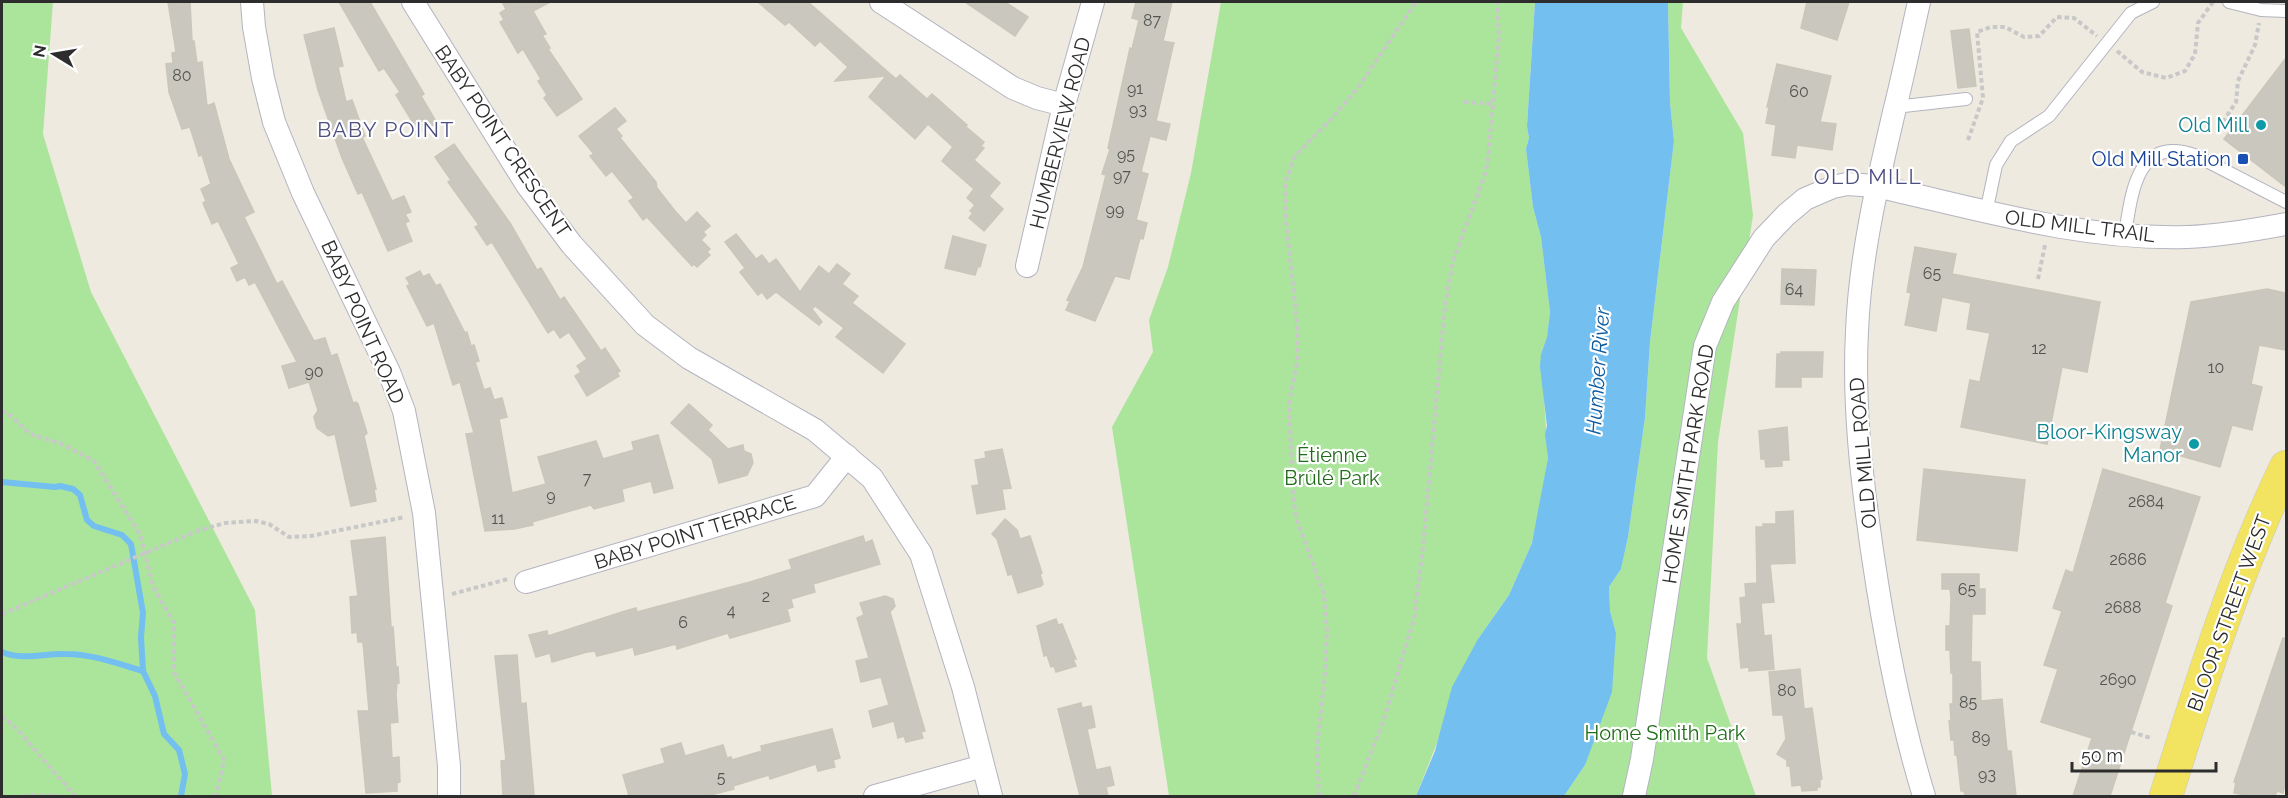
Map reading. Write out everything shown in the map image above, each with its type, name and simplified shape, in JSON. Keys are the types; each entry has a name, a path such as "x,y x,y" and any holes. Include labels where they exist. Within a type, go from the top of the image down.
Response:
{"main road":[{"name":"BLOOR STREET WEST","path":"2166,796 2226,608 2249,549 2286,467"}],"street":[{"name":"BABY POINT ROAD","path":"252,2 262,78 274,122 303,193 389,372 404,411 424,513 449,766 449,796"},
{"name":"BABY POINT CRESCENT","path":"413,2 527,184 572,245 645,325 689,358 815,430 872,478 921,554 963,687 991,796"},
{"path":"881,2 1013,88 1064,105"},
{"name":"HUMBERVIEW ROAD","path":"1028,266 1064,105 1093,2"},
{"name":"OLD MILL ROAD","path":"1919,2 1876,186 1866,242 1857,330 1856,411 1864,495 1881,615 1894,684 1924,796"},
{"name":"HOME SMITH PARK ROAD","path":"1634,796 1642,759 1705,346 1723,302 1764,238 1786,215 1805,199 1833,187 1847,184 1876,186"},
{"name":"OLD MILL TRAIL","path":"1876,186 2049,226 2125,234 2189,237 2240,232 2286,224"},
{"name":"BABY POINT TERRACE","path":"520,580 815,496 847,456"},
{"path":"875,796 983,766"}],"lane":[{"path":"1986,213 1996,165 2011,141 2049,116 2131,13 2153,2"},
{"path":"2229,2 2261,10 2286,11"},
{"path":"1895,107 1966,99"},
{"path":"2125,234 2135,183 2150,158 2161,152 2185,151 2286,202"}],"path":[{"path":"1319,796 1317,749 1327,632 1324,594 1297,520 1293,498 1289,402 1297,363 1298,333 1285,212 1285,183 1295,156 1357,89 1416,2"},
{"path":"1354,796 1383,722 1414,619 1423,547 1445,305 1453,261 1485,174 1490,145 1499,37 1497,2"},
{"path":"1968,140 1983,98 1977,32 1991,27 2005,27 2024,37 2038,36 2057,17 2074,18 2142,72 2166,78 2185,71 2194,54 2198,23 2213,2"},
{"path":"2223,122 2236,102 2238,81 2255,45 2261,10"},
{"path":"1464,102 1492,104"},
{"path":"2038,279 2046,241"},
{"path":"2,411 9,414 30,434 62,444 94,461 140,534 153,586 174,623 174,672 224,760 216,796"},
{"path":"2,614 197,531 225,523 241,521 269,524 289,537 311,536 407,517"},
{"path":"460,593 520,580"},
{"path":"2,716 16,728 75,796"},
{"path":"2131,732 2151,738"},
{"path":"24,796 61,796"}],"green space":[{"path":"2,2 53,2 43,134 91,292 255,610 272,796 2,796"},
{"name":"Étienne Brûlé Park","path":"1221,2 1535,2 1527,126 1529,138 1526,149 1533,207 1541,237 1550,312 1547,337 1541,354 1548,458 1532,543 1509,595 1478,639 1416,796 1169,796 1112,427 1153,352 1149,320 1168,267 1191,173"},
{"name":"Home Smith Park","path":"1668,2 1683,2 1681,28 1743,133 1753,215 1718,442 1707,658 1756,796 1564,796 1585,765 1616,633 1610,611 1609,587 1621,569 1628,537 1645,418 1650,342 1674,141 1670,103"}],"water":[{"name":"Humber River","path":"1535,2 1668,2 1670,103 1674,141 1650,342 1645,418 1628,537 1621,569 1609,587 1610,611 1616,633 1612,692 1585,765 1564,796 1416,796 1435,751 1452,687 1478,639 1509,595 1532,543 1548,458 1545,434 1547,426 1540,367 1550,312 1541,237 1533,207 1526,149 1529,138 1527,126"}],"building":[{"path":"168,2 190,2 192,41 194,41 197,63 202,62 207,106 214,103 229,159 254,212 244,217 277,284 282,281 314,341 325,338 331,356 337,354 353,403 358,404 367,433 364,436 376,489 374,489 376,501 351,506 335,434 328,436 317,428 314,417 318,410 309,382 289,388 282,366 297,362 255,282 249,285 245,277 237,281 231,268 239,264 218,221 212,224 203,203 206,201 201,189 211,184 190,127 182,129 169,92 166,64 173,63 172,53 176,52"},
{"path":"339,2 370,2 424,94 421,96 437,123 416,135 409,123 412,121 396,95 400,92 384,68 379,71"},
{"path":"502,2 550,2 533,11 546,34 542,35 550,48 548,49 582,99 557,116 544,98 547,95 538,81 541,79 523,49 518,53 500,22 504,20 500,13 506,9"},
{"path":"758,2 808,2 896,79 900,75 927,99 932,94 984,142 981,146 984,148 974,160 1000,183 989,196 1003,209 984,231 969,218 973,213 970,211 975,205 967,198 974,189 942,161 953,147 928,124 915,139 869,97 886,76 835,81 848,67 820,41 815,46 789,22 785,25"},
{"path":"965,2 1005,2 1028,17 1015,36"},
{"path":"1136,2 1172,2 1163,41 1174,43 1156,121 1170,124 1166,140 1150,136 1141,172 1148,174 1136,220 1147,223 1143,239 1140,238 1129,279 1115,276 1095,321 1066,310 1070,301 1067,300 1083,267 1106,175 1102,174 1110,149 1108,148 1130,48 1132,49 1139,20 1132,18"},
{"path":"1807,2 1849,2 1837,40 1801,28"},
{"path":"334,28 343,66 338,67 346,102 352,100 365,136 362,137 392,201 404,196 411,212 405,214 409,221 405,223 412,241 388,251 362,192 358,194 342,158 318,90 304,35"},
{"path":"1969,29 1976,86 1958,88 1951,31"},
{"name":"Old Mill","path":"2286,58 2286,187 2224,139"},
{"path":"1777,64 1831,76 1820,122 1836,124 1832,150 1797,145 1795,158 1772,155 1776,125 1766,123 1769,107 1767,107"},
{"path":"615,108 626,121 616,129 622,136 620,138 656,182 657,188 675,211 686,223 697,212 710,226 703,232 706,235 701,240 710,249 707,252 710,255 697,267 694,264 692,266 647,217 643,220 629,201 634,198 612,171 606,176 590,156 594,154 579,136"},
{"path":"454,144 510,223 537,270 541,268 560,300 564,297 601,351 605,348 620,371 617,373 619,376 587,396 575,376 581,372 577,366 587,359 569,332 560,338 554,329 548,333 492,242 487,245 475,227 479,225 448,182 451,180 435,157"},
{"path":"736,234 756,259 762,255 769,264 776,259 800,292 819,266 829,274 837,264 850,274 842,284 858,296 852,303 905,344 883,373 836,337 844,328 815,306 812,309 822,322 819,325 776,292 767,299 762,292 758,295 740,272 745,268 725,242"},
{"path":"953,236 986,245 980,267 978,266 975,275 945,268"},
{"path":"1915,247 1956,254 1952,274 2100,302 2087,372 2062,367 2047,444 1961,427 1970,380 1980,382 1990,333 1967,329 1971,303 1942,297 1936,331 1905,325 1911,293 1907,292"},
{"path":"1782,269 1816,270 1814,305 1781,304"},
{"path":"420,271 423,277 429,274 436,286 440,284 465,333 467,332 471,346 474,345 479,361 475,362 484,390 490,388 494,400 502,398 507,417 499,419 512,493 546,484 538,457 596,441 603,459 634,450 632,442 658,435 673,488 654,493 651,481 622,489 624,501 594,509 591,505 532,522 533,525 485,531 466,434 474,433 460,382 453,385 434,323 427,326 407,286 410,284 406,278"},
{"path":"2267,289 2286,293 2286,350 2259,345 2251,384 2262,387 2252,430 2232,425 2220,467 2160,450 2191,302"},
{"path":"1781,352 1823,352 1822,377 1801,377 1801,387 1776,387 1777,354"},
{"path":"689,404 712,425 708,430 728,449 743,445 744,451 751,454 753,463 747,475 719,483 712,459 671,423"},
{"path":"1787,427 1789,460 1782,460 1782,466 1766,467 1765,459 1761,459 1759,431"},
{"path":"1002,449 1011,488 1002,489 1005,509 977,514 972,486 979,485 975,460 986,458 985,452"},
{"path":"1924,469 2025,480 2017,551 1917,540"},
{"path":"2103,469 2200,497 2165,603 2172,606 2110,796 2073,796 2092,738 2041,722 2058,669 2044,665 2062,611 2053,608 2066,570 2073,573"},
{"path":"1793,511 1795,563 1770,564 1774,602 1761,603 1764,636 1771,635 1774,669 1749,671 1749,667 1741,668 1737,624 1742,624 1740,598 1746,597 1745,584 1757,583 1756,527 1763,527 1763,524 1776,524 1776,512"},
{"path":"1005,519 1017,530 1020,539 1030,536 1042,573 1040,574 1043,584 1041,586 1018,593 1012,574 1008,575 997,539 992,534"},
{"path":"863,536 865,543 872,540 880,564 813,584 815,592 791,599 793,607 787,609 790,621 730,638 728,633 677,649 676,644 635,655 633,647 597,656 595,651 587,652 552,662 550,653 536,657 529,635 547,631 548,636 636,608 637,612 750,582 792,569 789,560"},
{"path":"385,537 391,627 393,627 399,683 397,683 396,694 398,722 390,723 392,758 399,757 400,782 397,783 397,791 366,793 358,711 369,711 363,642 358,642 357,632 352,633 350,597 358,596 351,541"},
{"path":"1942,574 1979,574 1979,589 1985,589 1985,614 1972,614 1971,662 1980,662 1981,701 2002,699 2007,751 2011,751 2016,796 1965,796 1964,791 1961,791 1957,755 1955,755 1954,740 1951,740 1949,721 1951,720 1950,704 1953,704 1953,673 1951,673 1950,650 1946,650 1946,626 1950,626 1951,597 1950,589 1942,589"},
{"path":"885,596 893,599 895,606 890,612 925,731 921,732 923,738 906,742 904,736 898,738 894,721 873,727 869,711 889,705 881,677 861,682 856,661 869,658 857,618 864,615 860,603"},
{"path":"1056,619 1058,625 1062,624 1076,659 1073,659 1076,666 1056,672 1054,666 1051,667 1047,655 1044,656 1037,626"},
{"path":"2283,638 2286,639 2286,779 2283,793 2277,791 2275,796 2249,796 2234,793 2236,782 2234,782"},
{"path":"517,655 521,704 526,703 534,795 503,796 501,761 506,760 495,656"},
{"path":"1800,669 1804,709 1812,708 1822,779 1820,779 1820,787 1817,787 1817,790 1802,791 1801,785 1792,786 1790,766 1787,766 1787,760 1777,754 1786,739 1783,715 1773,715 1769,672"},
{"path":"1081,703 1082,708 1091,706 1095,727 1087,729 1096,770 1110,767 1114,785 1106,787 1108,796 1080,796 1058,709"},
{"path":"832,729 840,758 833,760 835,767 818,771 816,764 770,779 769,775 733,786 734,789 707,796 629,796 623,775 665,763 661,749 681,743 685,756 723,745 727,758 731,757 732,760 762,751 761,746"}],"waterway":[{"path":"2,482 73,489 80,495 87,520 94,526 122,535 131,544 143,613 141,637 143,671 155,696 164,734 179,750 185,774 181,796"},
{"path":"2,652 18,656 76,654 143,671"}],"place":[{"name":"Old Mill","path":"2261,125"},
{"name":"Old Mill Station","path":"2243,159"},
{"name":"Bloor-Kingsway Manor","path":"2194,444"}],"district":[{"name":"BABY POINT","path":"386,130"},
{"name":"OLD MILL","path":"1868,177"}]}
